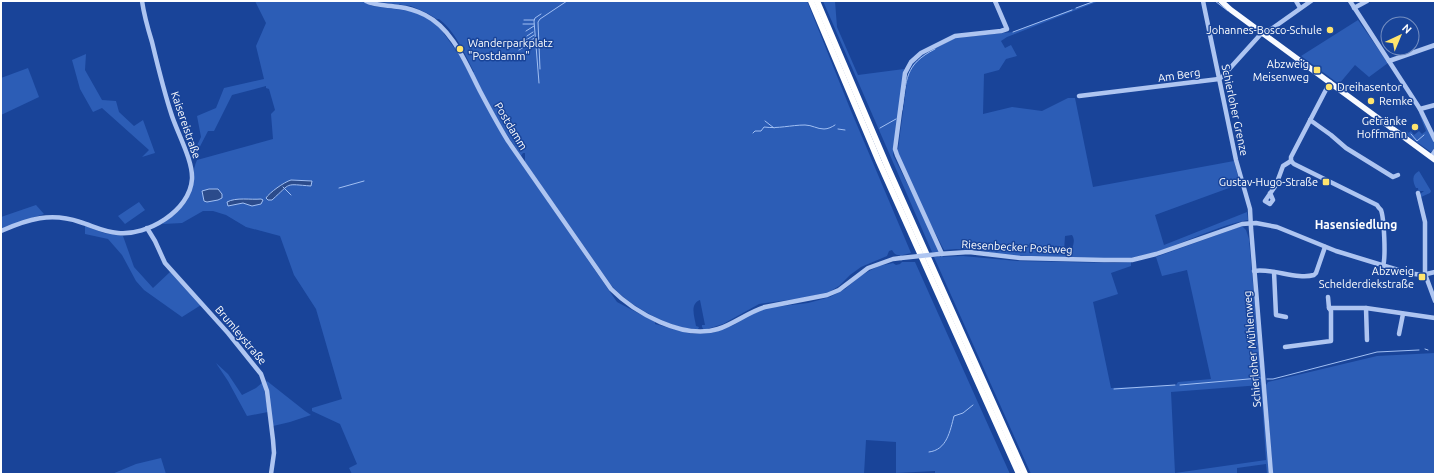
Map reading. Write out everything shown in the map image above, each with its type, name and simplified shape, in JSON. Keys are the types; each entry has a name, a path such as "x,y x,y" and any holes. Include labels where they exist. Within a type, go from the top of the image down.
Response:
{"highway":[{"path":"811,1 885,176 1019,474"},
{"path":"817,1 885,161 1025,474"}],"main road":[{"path":"1221,1 1433,158"}],"street":[{"name":"Kaisereistraße","path":"1,231 28,220 46,217 75,220 104,231 131,233 147,228 170,216 178,208 189,192 192,177 191,168 164,90 142,1"},
{"name":"Postdamm","path":"366,1 375,4 414,10 433,20 444,30 462,56 508,141 611,289 620,298"},
{"path":"941,254 897,155 896,149 905,73 911,62 921,53 954,36 1007,29 995,1"},
{"name":"Schierloher Grenze","path":"1203,1 1236,160 1250,210 1251,223"},
{"path":"1296,1 1300,8"},
{"path":"1219,79 1260,34 1311,1"},
{"path":"1350,1 1420,110 1435,140"},
{"path":"1354,8 1367,1"},
{"path":"1389,61 1435,44"},
{"name":"Am Berg","path":"1079,96 1219,79"},
{"path":"1270,193 1276,185 1283,166 1291,161 1291,157 1330,82"},
{"path":"1420,110 1435,105"},
{"path":"1310,120 1346,148 1393,177 1398,175"},
{"path":"1433,158 1435,151"},
{"path":"1291,161 1294,164 1377,205 1382,215 1385,256 1383,266"},
{"path":"1418,193 1425,222 1425,274 1435,300"},
{"name":"Riesenbecker Postweg","path":"620,298 629,305 670,326 691,331 707,332 720,328 765,306 827,296 838,290 868,268 893,259 969,252 1020,258 1132,260 1156,254 1230,228 1251,223 1277,227 1325,246 1408,273 1425,274 1435,272"},
{"name":"Schierloher Mühlenweg","path":"1251,223 1271,474"},
{"name":"Brumleystraße","path":"147,228 156,241 165,263 228,333 261,374 266,391 273,440 274,453 271,474"},
{"path":"1254,271 1303,276 1314,275 1325,246"},
{"path":"1274,272 1276,315 1286,317"},
{"path":"1284,347 1331,341 1331,311 1328,308 1328,297"},
{"path":"1328,308 1366,308 1435,318"},
{"path":"1366,308 1367,340"},
{"path":"1399,334 1403,314"}],"shaded area":[{"path":"255,1 362,1 372,6 411,11 427,18 439,27 458,53 508,144 617,302 655,322 655,324 692,334 712,333 734,325 748,316 766,308 808,303 830,297 845,289 859,277 879,266 893,263 896,265 902,262 915,262 1010,474 935,474 935,471 896,473 896,442 866,440 864,474 352,474 349,468 357,464 340,424 312,411 312,408 342,399 316,309 294,275 280,236 246,227 226,215 213,211 203,211 182,223 163,224 162,222 176,213 187,201 191,191 194,168 197,160 273,139 271,114 275,110 269,89 266,88 266,86 232,95 214,131 208,131 194,158 191,158 201,137 197,116 216,108 224,88 264,79 256,46 266,23","holes":["291,180 312,181 311,186 290,184 278,194 268,196 283,184"]},
{"path":"372,1 807,1 849,106 911,253 898,255 892,250 889,251 887,256 861,267 839,286 829,292 803,298 759,304 723,324 704,330 702,325 705,325 700,300 694,308 696,326 699,327 698,329 687,328 663,321 639,308 611,285 525,162 525,153 521,156 496,118 472,72 474,72 463,50 455,36 445,24 439,19 411,6"},
{"path":"823,1 835,1 837,27 858,75 904,69 893,155 939,248 938,252 932,252"},
{"path":"1094,1 1099,1 1007,37 1001,41 1005,48 1011,45 1017,56 1006,59 999,70 984,74 983,114 1012,107 1042,111 1068,98 1075,98 1093,187 1234,161 1240,184 1155,215 1164,245 1247,212 1248,220 1218,228 1160,251 1123,259 1071,257 1071,251 1074,243 1072,235 1065,236 1064,252 1068,254 1068,257 1009,256 981,250 944,250 898,157 908,74 913,64 923,55 955,38 1013,32"},
{"path":"1358,20 1380,52 1380,56 1383,56 1388,63 1369,77 1355,65 1339,84 1301,56"},
{"path":"86,54 85,70 102,100 116,101 119,112 134,126 143,120 155,153 142,157 149,150 102,108 93,112 80,89 72,60"},
{"path":"28,68 39,97 1,115 1,78"},
{"path":"1419,113 1435,143 1435,148 1431,152 1400,130 1405,133 1407,131 1408,133 1411,131 1414,135 1419,131 1422,134 1426,131"},
{"path":"1419,171 1431,191 1430,193 1421,197 1419,195 1424,191 1420,191 1419,194 1418,188 1416,188 1414,181 1415,174"},
{"path":"291,180 312,181 311,186 292,185 286,187 272,200 268,200 266,198 270,193"},
{"path":"218,189 222,194 222,198 207,202 204,201 202,191"},
{"path":"239,199 263,200 261,204 252,206 243,203 228,206 227,202"},
{"path":"139,202 145,210 125,224 118,216"},
{"path":"36,205 44,214 1,229 1,217"},
{"path":"85,226 104,233 123,236 134,267 153,288 170,272 201,305 182,317 144,290 136,281 122,255 108,239 85,234"},
{"path":"1242,226 1246,230 1249,239 1270,474 1267,474 1266,464 1237,468 1237,474 1031,474 934,257 963,256 1017,261 1131,262 1131,266 1111,273 1118,294 1093,302 1111,388 1176,385 1178,382 1211,379 1187,270 1162,276 1156,257","holes":["1261,385 1266,460 1175,473 1171,392"]},
{"path":"1435,353 1435,474 1273,474 1266,385 1268,382 1377,356"},
{"path":"216,363 228,374 242,395 256,388 263,382 268,412 247,416 228,381"},
{"path":"267,381 305,411 311,415 273,426"},
{"path":"161,458 166,474 112,474 136,464"}],"waterway":[{"path":"540,69 538,22 540,19 567,1"},
{"path":"1076,8 1095,1"},
{"path":"1215,1 1228,11"},
{"path":"1013,32 1072,10"},
{"path":"539,83 534,21 535,18 541,14"},
{"path":"524,20 534,20"},
{"path":"523,24 534,24"},
{"path":"526,31 534,26"},
{"path":"527,36 533,32"},
{"path":"523,42 534,35"},
{"path":"523,44 535,38"},
{"path":"519,50 534,41"},
{"path":"902,110 906,81 912,67 917,61 935,49"},
{"path":"880,128 896,119"},
{"path":"765,121 774,128"},
{"path":"753,133 755,131 761,131 764,127 774,128 805,125 824,129 835,125"},
{"path":"838,129 845,130"},
{"path":"1411,134 1417,141 1424,135"},
{"path":"339,188 364,181"},
{"path":"283,187 291,195"},
{"path":"1267,379 1273,379 1377,352 1419,350"},
{"path":"1180,385 1260,378"},
{"path":"1114,389 1175,385"},
{"path":"929,452 940,448 944,444 954,416 963,413 973,405"}],"place":[{"name":"Johannes-Bosco-Schule","path":"1330,30"},
{"name":"Wanderparkplatz \"Postdamm\"","path":"460,49"},
{"name":"Abzweig Meisenweg","path":"1317,70"},
{"name":"Dreihasentor","path":"1329,87"},
{"name":"Remke","path":"1371,101"},
{"name":"Getränke Hoffmann","path":"1415,127"},
{"name":"Gustav-Hugo-Straße","path":"1326,182"},
{"name":"Abzweig Schelderdiekstraße","path":"1422,277"}],"district":[{"name":"Hasensiedlung","path":"1356,225"}]}
